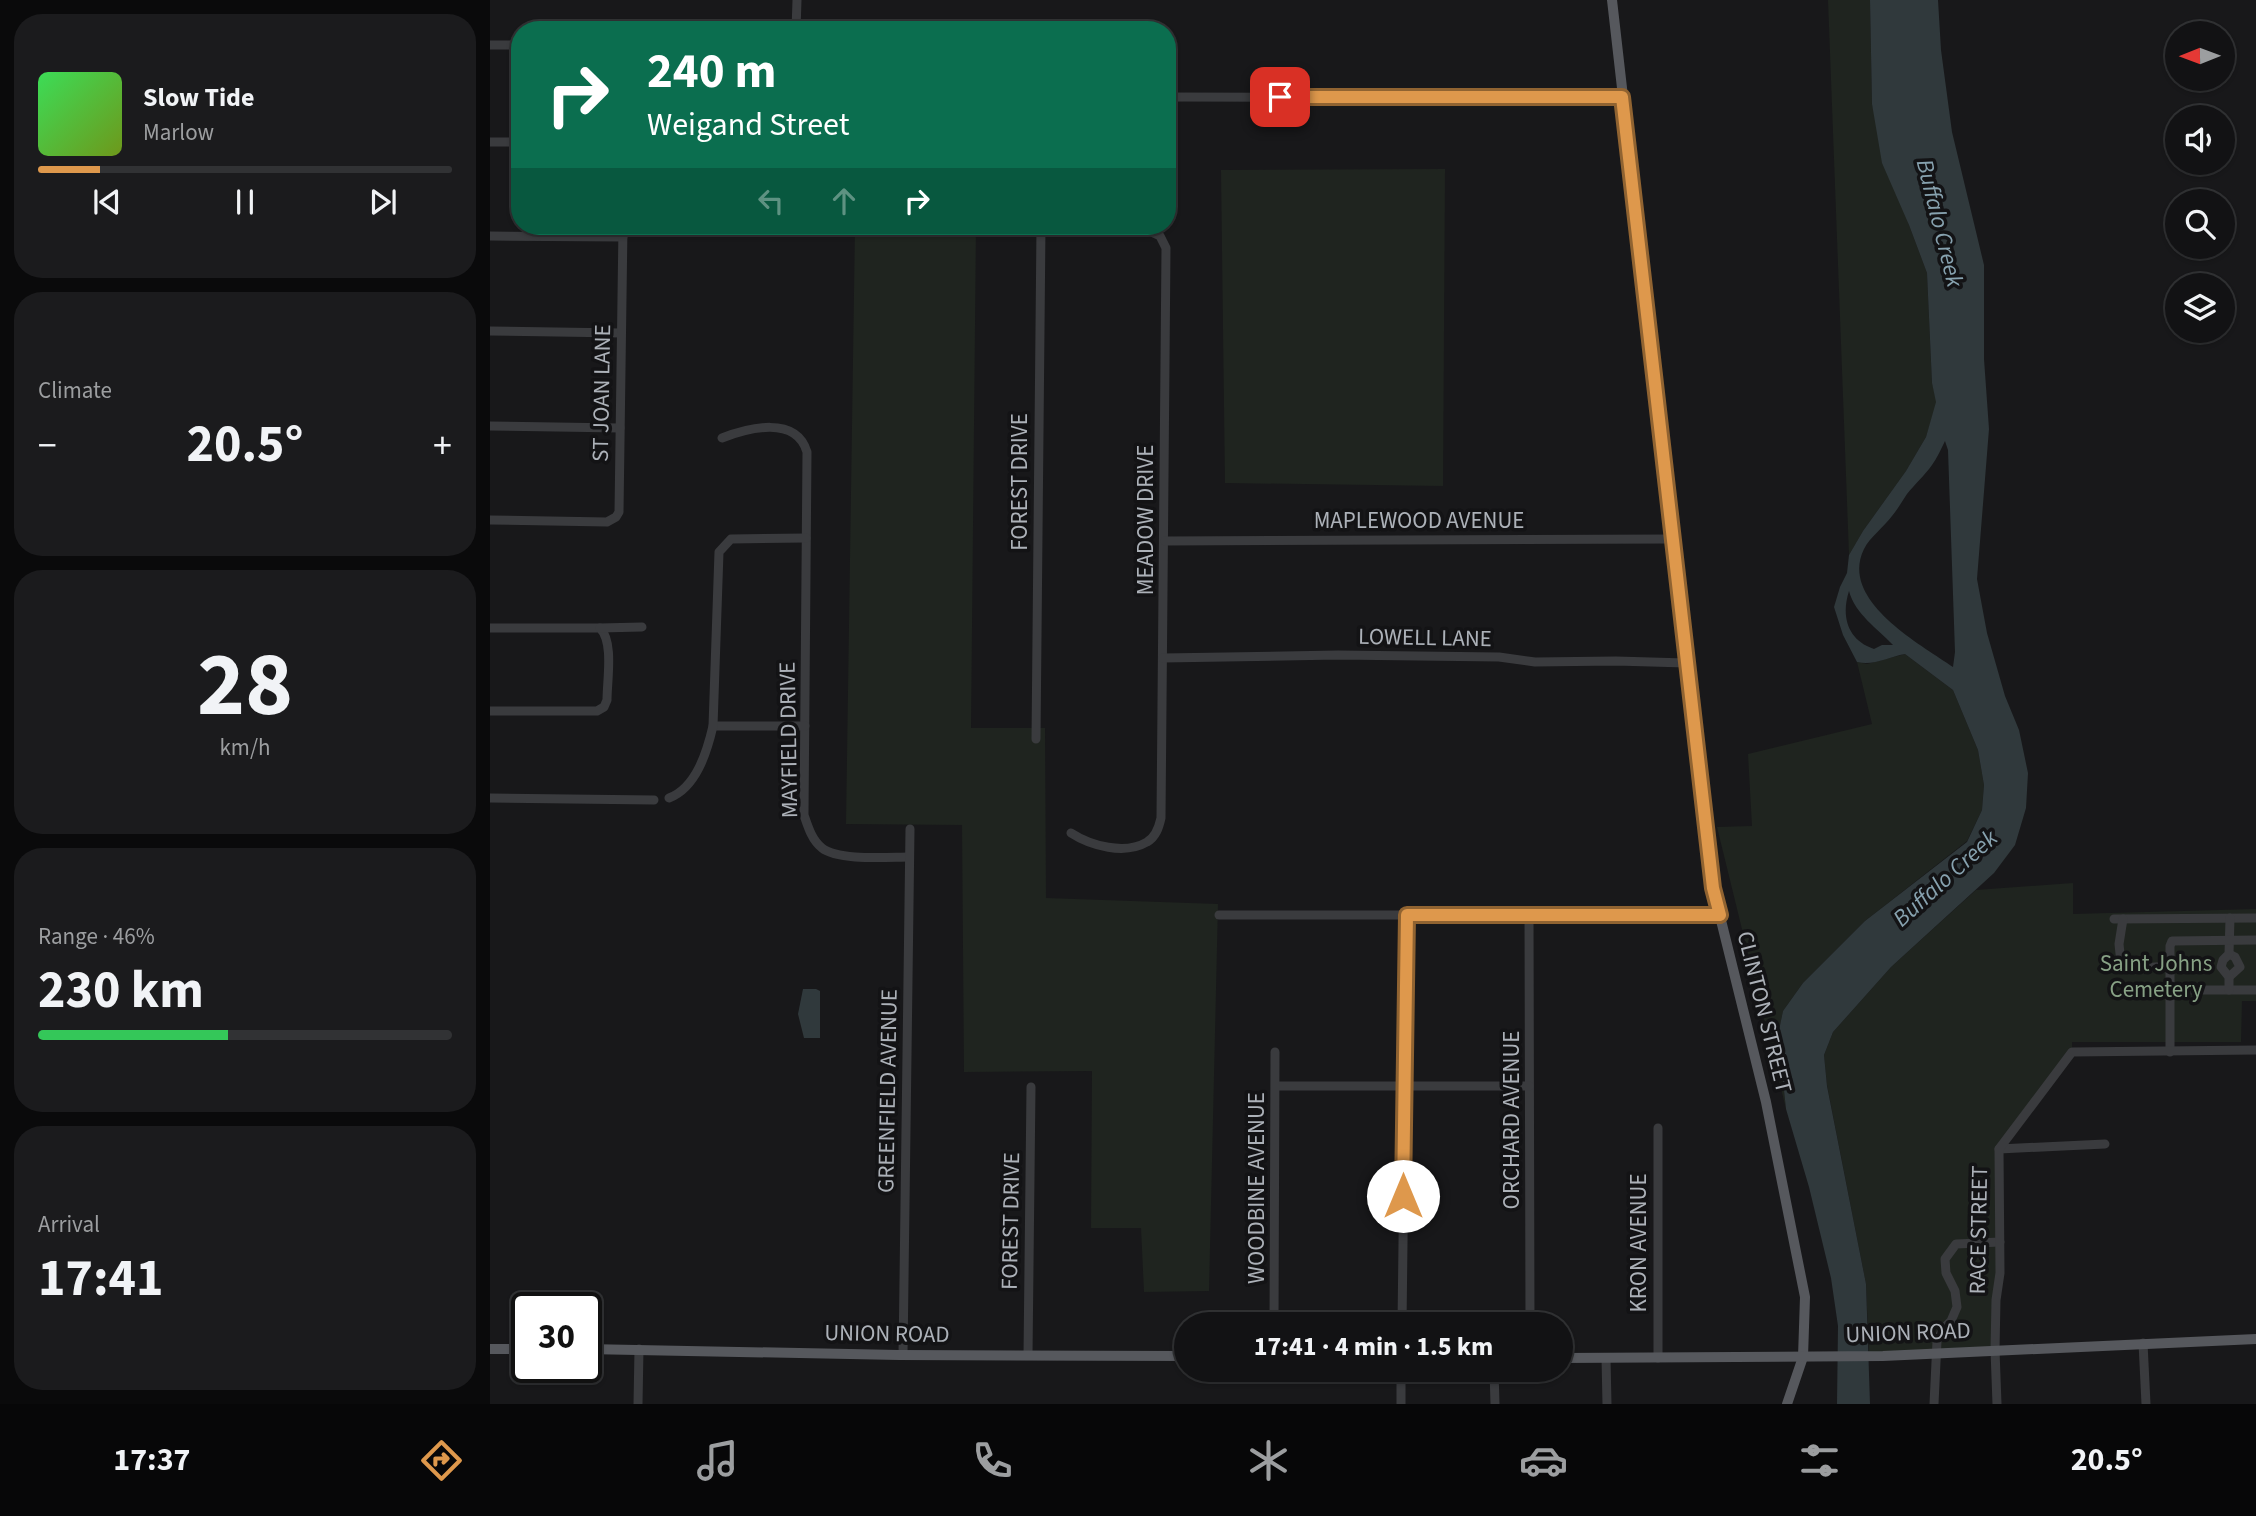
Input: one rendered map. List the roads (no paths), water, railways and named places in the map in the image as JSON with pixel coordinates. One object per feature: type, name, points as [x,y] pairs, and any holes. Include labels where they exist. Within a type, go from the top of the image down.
[{"type":"main road","name":"CLINTON STREET","points":[[1612,0],[1713,888],[1766,1102],[1805,1297],[1803,1357],[1787,1404]]},
{"type":"main road","name":"UNION ROAD","points":[[1573,1358],[1883,1356],[2256,1339]]},
{"type":"main road","points":[[490,1349],[511,1349]]},
{"type":"main road","name":"UNION ROAD","points":[[602,1349],[903,1355],[1174,1356]]},
{"type":"street","points":[[796,21],[797,0]]},
{"type":"street","points":[[490,45],[511,45]]},
{"type":"street","points":[[1176,97],[1622,97]]},
{"type":"street","points":[[490,142],[511,142]]},
{"type":"street","name":"FOREST DRIVE","points":[[1036,739],[1041,235]]},
{"type":"street","name":"MEADOW DRIVE","points":[[1071,833],[1084,841],[1108,847],[1133,847],[1149,842],[1158,830],[1161,818],[1166,248],[1158,235]]},
{"type":"street","points":[[490,236],[623,237]]},
{"type":"street","name":"ST JOAN LANE","points":[[490,520],[607,522],[618,512],[623,237]]},
{"type":"street","points":[[490,331],[621,333]]},
{"type":"street","points":[[490,426],[620,428]]},
{"type":"street","name":"MAYFIELD DRIVE","points":[[722,438],[743,430],[784,429],[801,438],[807,452],[804,815],[809,829],[825,851],[836,855],[909,858]]},
{"type":"street","points":[[669,799],[685,789],[698,769],[708,749],[713,726],[719,552],[731,539],[806,538]]},
{"type":"street","name":"MAPLEWOOD AVENUE","points":[[1165,541],[1672,539]]},
{"type":"street","points":[[490,628],[642,627]]},
{"type":"street","points":[[490,711],[585,713],[597,712],[604,707],[607,700],[608,643],[606,634],[600,628]]},
{"type":"street","name":"LOWELL LANE","points":[[1163,659],[1338,655],[1499,657],[1535,662],[1616,660],[1686,663]]},
{"type":"street","points":[[713,726],[805,726]]},
{"type":"street","points":[[490,798],[653,800]]},
{"type":"street","name":"GREENFIELD AVENUE","points":[[903,1355],[910,829]]},
{"type":"street","points":[[1219,915],[1720,915]]},
{"type":"street","points":[[1402,1312],[1407,915]]},
{"type":"street","name":"ORCHARD AVENUE","points":[[1529,915],[1531,1312]]},
{"type":"street","points":[[2229,990],[2228,977],[2221,967],[2229,954],[2230,918]]},
{"type":"street","points":[[2170,966],[2126,969],[2121,963],[2118,919],[2256,918]]},
{"type":"street","points":[[2256,940],[2172,941],[2170,1052],[2256,1050]]},
{"type":"street","points":[[2228,977],[2240,967],[2235,957],[2229,954]]},
{"type":"street","points":[[2170,990],[2256,989]]},
{"type":"street","name":"WOODBINE AVENUE","points":[[1274,1312],[1275,1052]]},
{"type":"street","name":"RACE STREET","points":[[1997,1404],[1994,1350],[2000,1242],[1999,1149],[2072,1052],[2170,1052]]},
{"type":"street","points":[[1276,1086],[1530,1086]]},
{"type":"street","name":"FOREST DRIVE","points":[[1028,1355],[1031,1087]]},
{"type":"street","name":"KRON AVENUE","points":[[1658,1128],[1658,1358]]},
{"type":"street","points":[[1999,1149],[2105,1144]]},
{"type":"street","points":[[1934,1404],[1938,1337],[1951,1321],[1957,1307],[1955,1291],[1946,1273],[1945,1259],[1956,1244],[2000,1242]]},
{"type":"street","points":[[2143,1343],[2146,1404]]},
{"type":"street","points":[[638,1404],[639,1349]]},
{"type":"street","points":[[1606,1358],[1607,1404]]},
{"type":"street","points":[[1401,1382],[1401,1404]]},
{"type":"street","points":[[1494,1382],[1495,1404]]},
{"type":"water","name":"Buffalo Creek","points":[[1870,0],[1938,0],[1941,50],[1952,132],[1984,265],[1984,359],[1989,429],[1977,579],[1987,633],[2005,696],[2019,730],[2028,773],[2026,808],[2015,845],[1994,873],[1891,967],[1833,1032],[1824,1055],[1827,1086],[1866,1284],[1870,1404],[1837,1404],[1838,1326],[1831,1278],[1809,1187],[1786,1109],[1778,1035],[1783,1011],[1803,983],[1865,921],[1967,842],[1982,810],[1984,785],[1978,750],[1953,690],[1905,654],[1875,662],[1857,662],[1843,635],[1834,607],[1847,573],[1849,555],[1926,437],[1936,402],[1932,383],[1927,273],[1882,163],[1872,104]],"holes":[[[1945,441],[1948,450],[1955,652],[1953,667],[1886,618],[1862,586],[1859,568],[1864,549],[1929,469]],[[1849,591],[1856,607],[1893,645],[1882,645],[1874,649],[1858,640],[1852,633],[1846,618]]]},
{"type":"water","points":[[803,989],[820,991],[820,1038],[804,1038],[798,1014]]},
{"type":"park label","name":"Saint Johns Cemetery","points":[[2156,976]]}]
